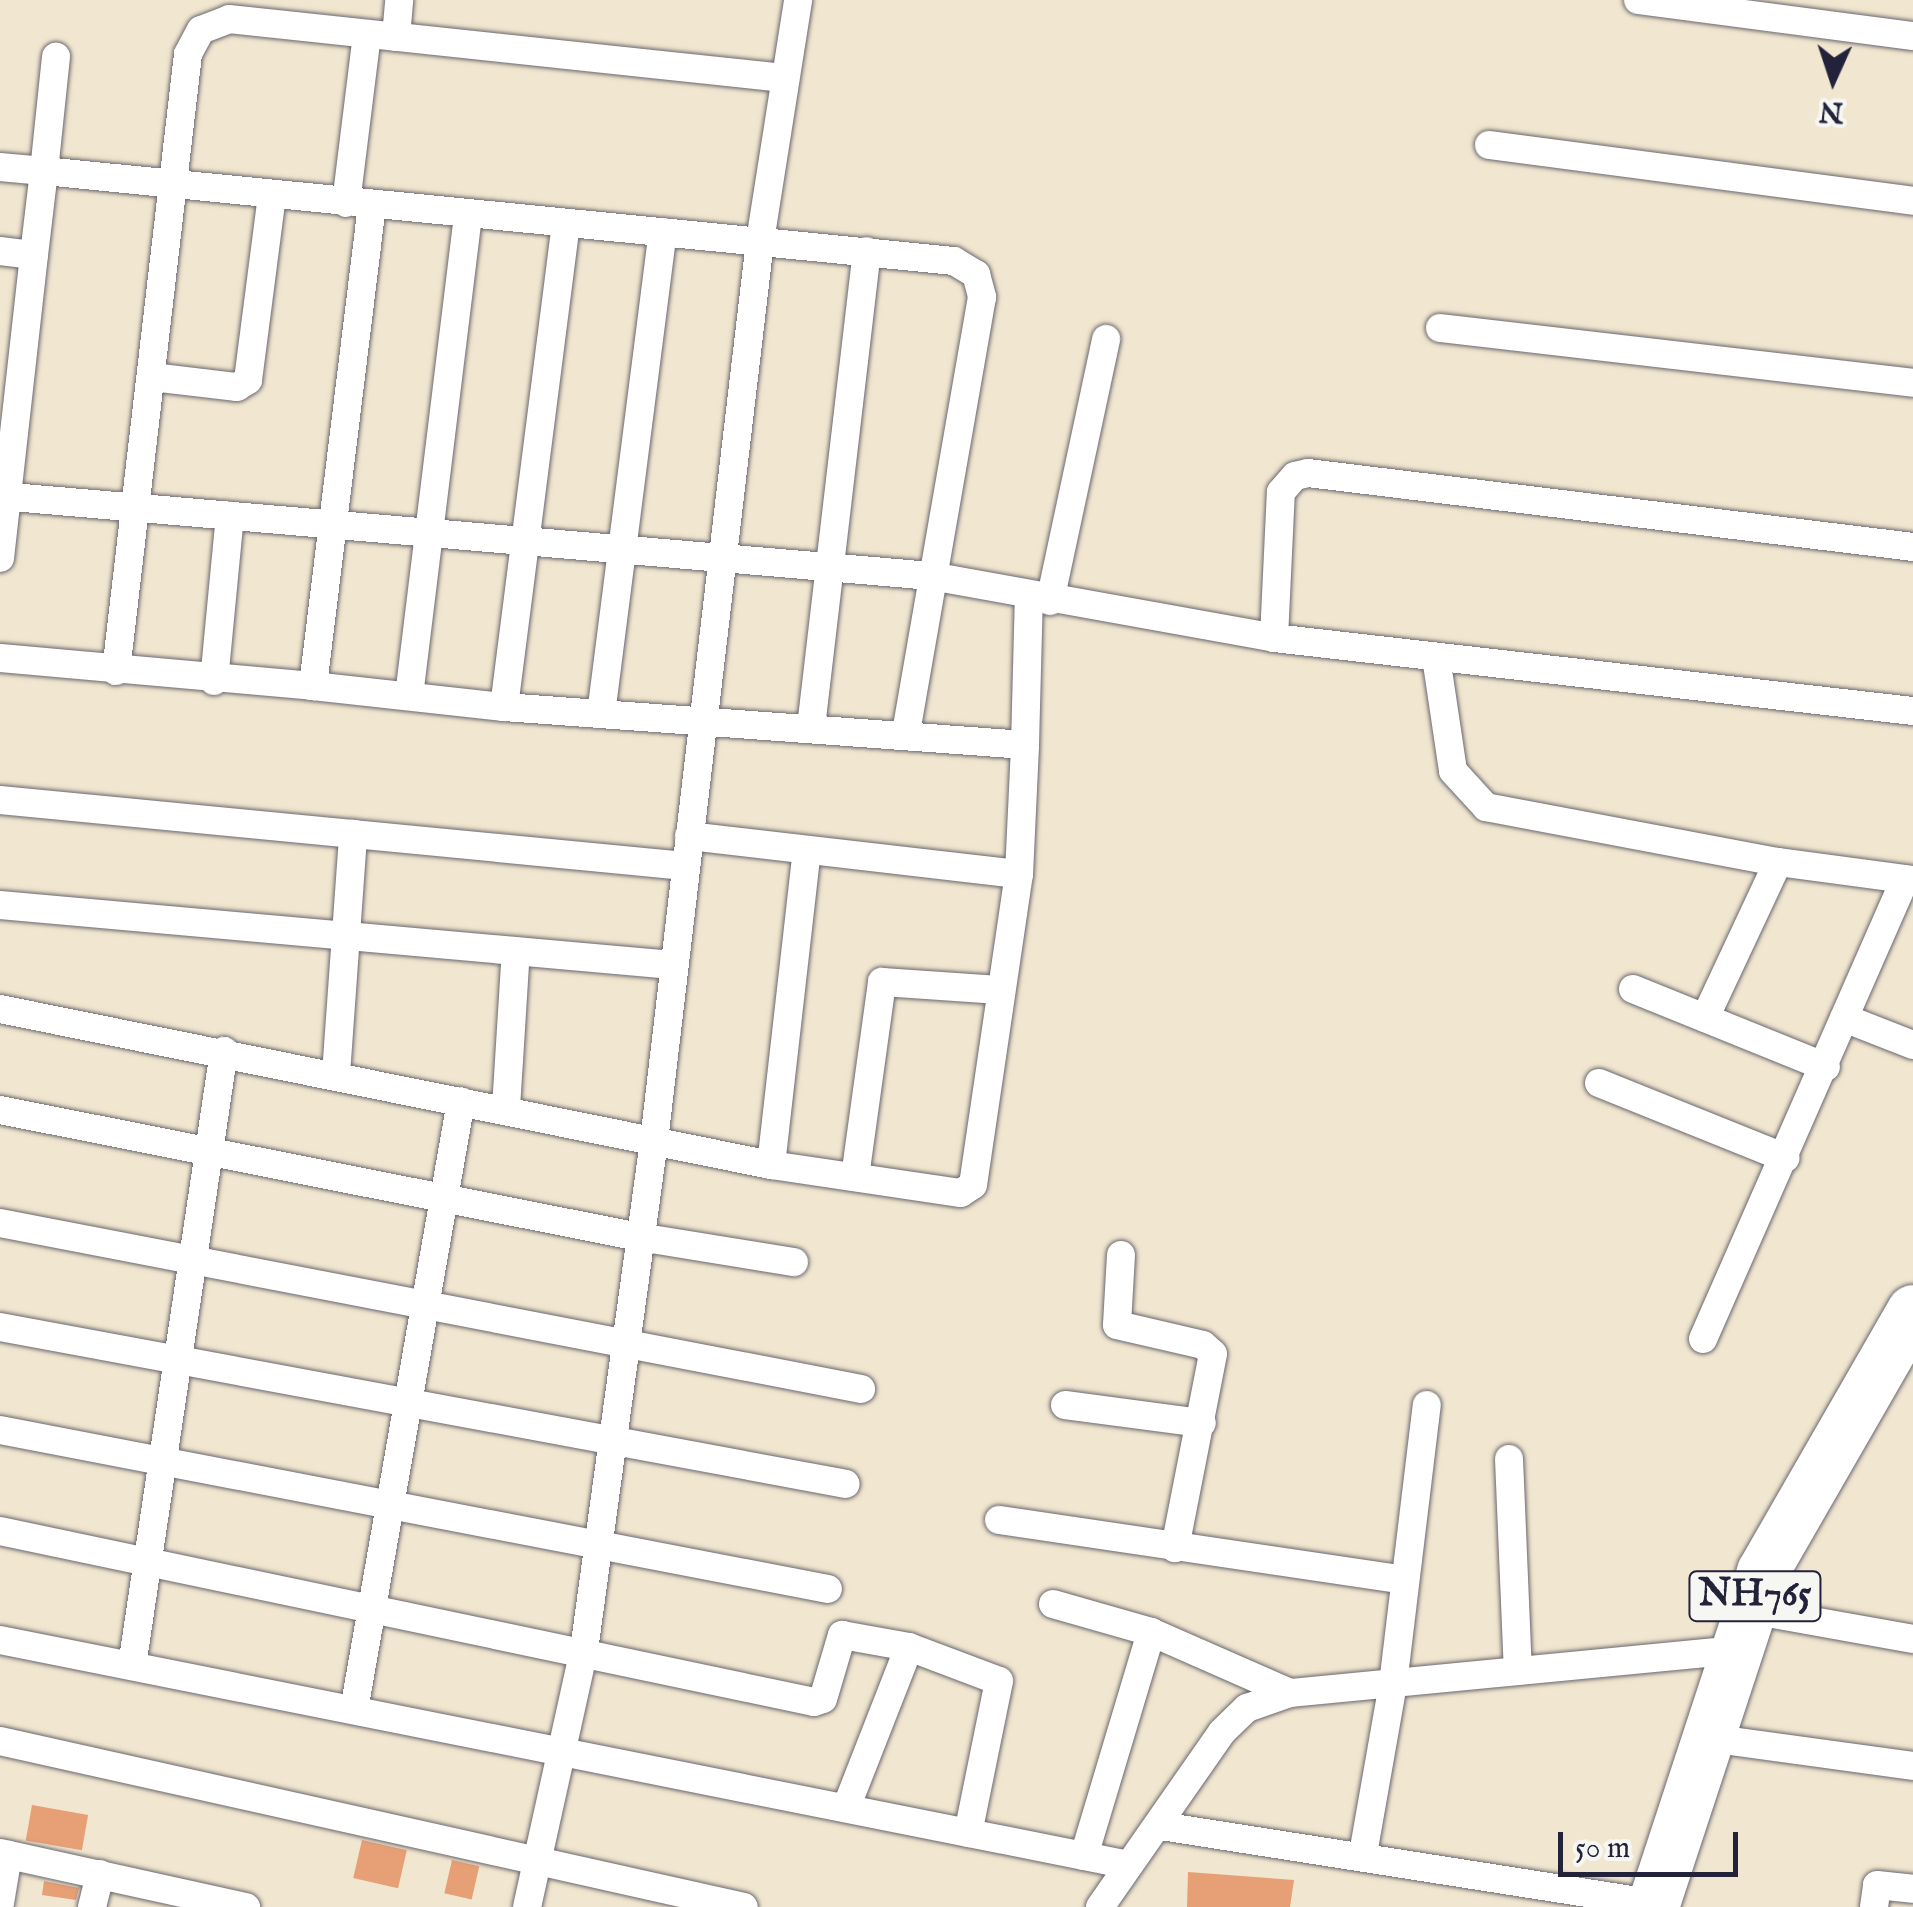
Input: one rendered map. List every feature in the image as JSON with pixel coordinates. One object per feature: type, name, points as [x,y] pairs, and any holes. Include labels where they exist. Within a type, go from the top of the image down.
[{"type":"highway","name":"NH765","points":[[1665,1906],[1736,1650],[1763,1572],[1913,1311]]},
{"type":"highway","name":"NH765","points":[[1665,1906],[1730,1742],[1773,1614],[1811,1537],[1913,1365]]},
{"type":"street","points":[[396,37],[399,0]]},
{"type":"street","points":[[528,1907],[584,1650],[608,1440],[654,1141],[760,241],[798,0]]},
{"type":"street","points":[[1638,0],[1913,36]]},
{"type":"street","points":[[116,672],[188,54],[201,30],[229,19],[784,78]]},
{"type":"street","points":[[313,686],[359,204],[367,34]]},
{"type":"street","points":[[0,558],[12,350],[34,255],[56,57]]},
{"type":"street","points":[[1489,145],[1913,202]]},
{"type":"street","points":[[0,167],[175,187],[867,251],[954,262],[976,274],[982,297],[906,732]]},
{"type":"street","points":[[152,377],[237,387],[248,380],[272,196]]},
{"type":"street","points":[[409,696],[468,214]]},
{"type":"street","points":[[504,707],[566,223]]},
{"type":"street","points":[[600,714],[662,232]]},
{"type":"street","points":[[0,251],[34,255]]},
{"type":"street","points":[[812,727],[867,251]]},
{"type":"street","points":[[1440,328],[1913,384]]},
{"type":"street","points":[[0,1009],[224,1050],[771,1165],[961,1193],[973,1185],[1019,874],[1025,745],[1040,599],[1106,339]]},
{"type":"street","points":[[1274,638],[1281,492],[1295,476],[1308,473],[1913,547]]},
{"type":"street","points":[[4,496],[932,576],[1040,599],[1274,638],[1913,711]]},
{"type":"street","points":[[214,680],[230,516]]},
{"type":"street","points":[[1436,656],[1453,771],[1486,806],[1778,862],[1909,879],[1703,1339]]},
{"type":"street","points":[[0,658],[504,707],[906,732],[1025,745]]},
{"type":"street","points":[[0,800],[685,866]]},
{"type":"street","points":[[336,1074],[352,834]]},
{"type":"street","points":[[689,836],[1019,874]]},
{"type":"street","points":[[771,1165],[807,850]]},
{"type":"street","points":[[1705,1018],[1778,862]]},
{"type":"street","points":[[0,905],[672,964]]},
{"type":"street","points":[[506,1108],[516,951]]},
{"type":"street","points":[[855,1177],[882,982],[1000,990]]},
{"type":"street","points":[[1633,989],[1826,1067]]},
{"type":"street","points":[[1844,1018],[1913,1045]]},
{"type":"street","points":[[132,1666],[188,1259],[210,1150],[224,1050]]},
{"type":"street","points":[[1599,1083],[1786,1158]]},
{"type":"street","points":[[354,1710],[461,1101]]},
{"type":"street","points":[[0,1110],[638,1238],[794,1262]]},
{"type":"street","points":[[0,1223],[861,1389]]},
{"type":"street","points":[[1122,1255],[1117,1325],[1203,1345],[1214,1354],[1174,1548]]},
{"type":"street","points":[[0,1327],[846,1484]]},
{"type":"street","points":[[1066,1405],[1202,1424]]},
{"type":"street","points":[[1363,1854],[1393,1684],[1427,1406]]},
{"type":"street","points":[[0,1430],[828,1588]]},
{"type":"street","points":[[1509,1460],[1518,1670]]},
{"type":"street","points":[[998,1520],[1403,1580]]},
{"type":"street","points":[[0,1531],[584,1650],[814,1702],[826,1692],[842,1635],[909,1647],[998,1681],[968,1833]]},
{"type":"street","points":[[1053,1604],[1151,1632],[1290,1693]]},
{"type":"street","points":[[1773,1614],[1913,1639]]},
{"type":"street","points":[[1084,1856],[1151,1632]]},
{"type":"street","points":[[0,1640],[1129,1865]]},
{"type":"street","points":[[846,1808],[909,1647]]},
{"type":"street","points":[[1100,1907],[1161,1826],[1222,1732],[1246,1708],[1290,1693],[1736,1650]]},
{"type":"street","points":[[0,1740],[744,1907]]},
{"type":"street","points":[[1730,1742],[1913,1766]]},
{"type":"street","points":[[1161,1826],[1363,1854],[1665,1906]]},
{"type":"street","points":[[0,1902],[4,1854],[246,1907]]},
{"type":"street","points":[[92,1907],[100,1874]]},
{"type":"street","points":[[1874,1907],[1877,1885],[1913,1889]]},
{"type":"building","points":[[32,1805],[88,1815],[82,1850],[26,1840]]},
{"type":"building","points":[[362,1840],[407,1850],[398,1888],[353,1878]]},
{"type":"building","points":[[452,1860],[479,1866],[472,1899],[444,1893]]},
{"type":"building","points":[[1188,1872],[1294,1880],[1290,1907],[1187,1907]]},
{"type":"building","points":[[44,1881],[79,1888],[76,1900],[42,1895]]}]
